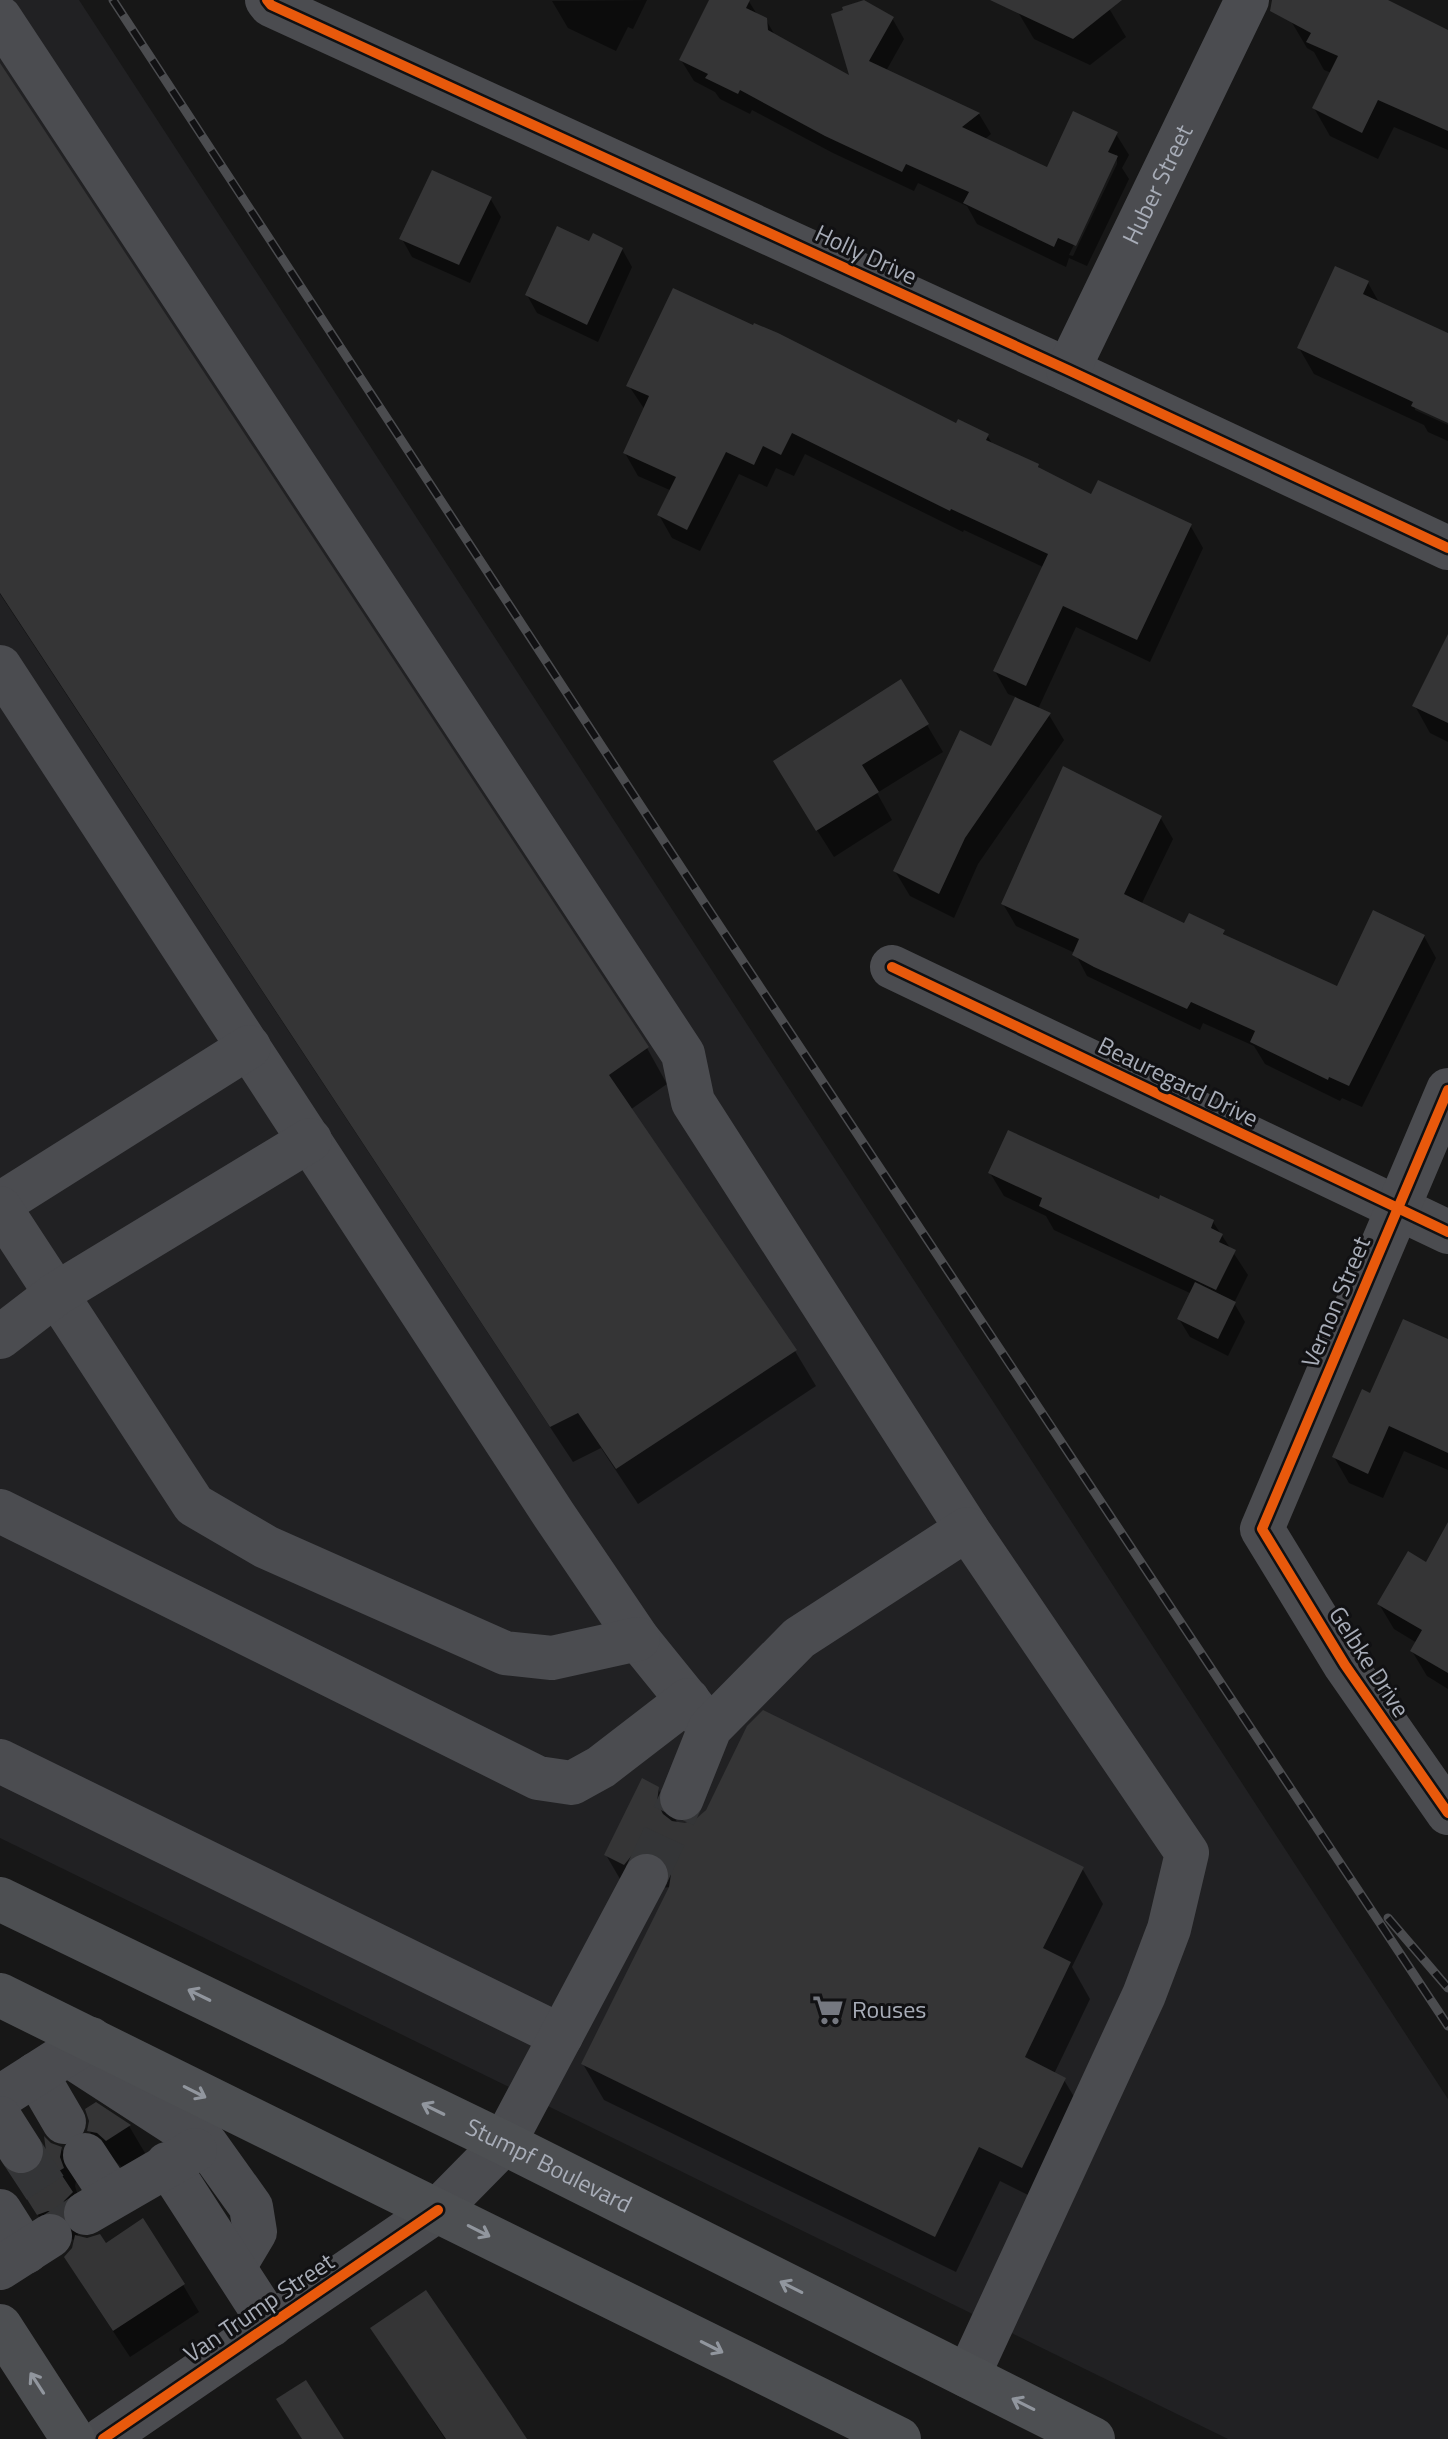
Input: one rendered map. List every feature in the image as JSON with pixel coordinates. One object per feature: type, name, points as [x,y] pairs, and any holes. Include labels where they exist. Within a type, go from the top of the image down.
[{"type":"main road","name":"Stumpf Boulevard","points":[[0,1899],[504,2143],[1093,2439]]},
{"type":"main road","points":[[0,1995],[48,2066],[249,2120],[438,2210],[888,2436]]},
{"type":"main road","points":[[0,2326],[73,2439]]},
{"type":"street","name":"Holly Drive","points":[[267,0],[271,5],[1068,370],[1448,548]]},
{"type":"street","name":"Huber Street","points":[[1068,370],[1247,0]]},
{"type":"street","points":[[0,18],[683,1054],[693,1102],[967,1529],[1187,1853],[1169,1929],[1144,1995],[968,2376]]},
{"type":"street","points":[[0,667],[554,1515],[638,1639],[699,1714]]},
{"type":"street","name":"Beauregard Drive","points":[[892,967],[1448,1232]]},
{"type":"street","points":[[249,1047],[0,1206],[194,1505],[266,1547],[505,1653],[552,1658],[638,1639]]},
{"type":"street","name":"Vernon Street","points":[[1262,1529],[1448,1090]]},
{"type":"street","points":[[0,1337],[56,1294],[310,1140]]},
{"type":"street","points":[[0,1511],[538,1778],[572,1783],[699,1714],[799,1638],[967,1529]]},
{"type":"street","name":"Gelbke Drive","points":[[1262,1529],[1345,1665],[1448,1813]]},
{"type":"street","points":[[682,1798],[699,1714]]},
{"type":"street","points":[[0,1761],[561,2036]]},
{"type":"street","name":"Van Trump Street","points":[[103,2439],[438,2210],[504,2143],[646,1876]]},
{"type":"street","points":[[48,2066],[74,2139],[55,2233]]},
{"type":"street","points":[[48,2066],[206,2144],[251,2207],[255,2232],[234,2267]]},
{"type":"street","points":[[55,2233],[167,2164],[249,2120]]},
{"type":"street","points":[[167,2164],[271,2325]]},
{"type":"street","points":[[0,2211],[55,2233]]},
{"type":"shaded area","points":[[0,0],[79,0],[1448,2099],[1448,2439],[1228,2439],[0,1838]]},
{"type":"building","points":[[709,0],[750,0],[746,8],[767,18],[768,30],[849,75],[831,14],[864,0],[894,17],[869,61],[980,113],[962,127],[1047,167],[1073,111],[1118,132],[1108,152],[1118,156],[1076,246],[1058,238],[1054,247],[963,203],[969,192],[906,164],[902,172],[825,136],[740,90],[738,94],[705,78],[708,74],[679,60]]},
{"type":"building","points":[[990,0],[1122,0],[1073,39]]},
{"type":"building","points":[[1272,0],[1388,0],[1448,30],[1448,131],[1378,100],[1362,133],[1312,108],[1338,56],[1306,42],[1311,33],[1270,11]]},
{"type":"building","points":[[0,63],[649,1047],[609,1075],[797,1350],[616,1469],[578,1413],[550,1427],[0,593]]},
{"type":"building","points":[[432,170],[492,197],[459,265],[399,239]]},
{"type":"building","points":[[557,226],[589,241],[593,233],[623,248],[587,325],[525,295]]},
{"type":"building","points":[[1335,266],[1369,281],[1363,294],[1448,333],[1448,423],[1411,406],[1413,402],[1297,348]]},
{"type":"building","points":[[673,288],[753,325],[778,333],[956,423],[958,419],[989,434],[986,440],[1039,464],[1038,467],[1091,494],[1098,480],[1192,524],[1137,640],[1063,606],[1026,686],[993,671],[1048,554],[950,511],[792,433],[781,455],[763,446],[754,465],[726,452],[687,530],[657,515],[676,477],[623,453],[649,396],[626,386]]},
{"type":"building","points":[[1448,634],[1448,723],[1412,706]]},
{"type":"building","points":[[901,679],[929,724],[862,765],[879,792],[816,831],[773,761]]},
{"type":"building","points":[[1015,697],[1051,713],[965,838],[939,894],[893,871],[960,730],[991,746]]},
{"type":"building","points":[[1063,766],[1162,816],[1124,894],[1184,923],[1189,913],[1225,930],[1223,934],[1337,986],[1373,910],[1425,935],[1349,1086],[1329,1077],[1328,1080],[1250,1042],[1255,1031],[1191,1002],[1187,1009],[1094,967],[1072,955],[1079,939],[1001,904]]},
{"type":"building","points":[[1008,1130],[1159,1199],[1160,1195],[1214,1220],[1211,1228],[1223,1234],[1219,1242],[1236,1250],[1216,1290],[1039,1206],[1042,1198],[988,1173]]},
{"type":"building","points":[[1195,1282],[1236,1302],[1218,1339],[1177,1319]]},
{"type":"building","points":[[1403,1319],[1448,1339],[1448,1453],[1389,1426],[1368,1474],[1332,1457],[1362,1389],[1370,1393]]},
{"type":"building","points":[[1448,1522],[1448,1673],[1410,1651],[1422,1630],[1377,1604],[1408,1551],[1426,1562]]},
{"type":"building","name":"Rouses","points":[[763,1710],[1084,1867],[1043,1948],[1071,1962],[1025,2057],[1066,2078],[1022,2168],[979,2147],[935,2237],[581,2064],[669,1887],[671,1874],[668,1863],[657,1854],[644,1851],[633,1854],[624,1865],[604,1855],[642,1778],[659,1787],[657,1802],[663,1814],[672,1821],[685,1823],[697,1818],[706,1810],[747,1726]]},
{"type":"building","points":[[96,2102],[131,2125],[106,2141],[97,2133],[87,2131],[89,2121],[85,2109]]},
{"type":"building","points":[[44,2136],[62,2147],[60,2157],[64,2168],[59,2171],[73,2192],[64,2201],[61,2214],[48,2211],[37,2215],[11,2174],[23,2176],[34,2172],[43,2163],[46,2151]]},
{"type":"building","points":[[143,2218],[185,2284],[113,2331],[64,2257],[72,2248],[75,2235],[87,2238],[100,2234],[106,2243]]},
{"type":"building","points":[[426,2290],[527,2439],[446,2439],[370,2328]]},
{"type":"building","points":[[306,2380],[344,2439],[302,2439],[276,2399]]},
{"type":"tunnel","points":[[646,1876],[682,1798]]},
{"type":"tunnel","points":[[21,2151],[69,2224]]},
{"type":"railway","points":[[113,0],[705,904],[1448,2026]]},
{"type":"railway","points":[[1388,1918],[1448,1988]]},
{"type":"cycle path","points":[[267,0],[271,5],[1068,370],[1448,548]]},
{"type":"cycle path","points":[[892,967],[1448,1232]]},
{"type":"cycle path","points":[[1448,1090],[1262,1529],[1345,1665],[1448,1813]]},
{"type":"cycle path","points":[[103,2439],[438,2210]]},
{"type":"place","name":"Rouses","points":[[828,2010]]}]
